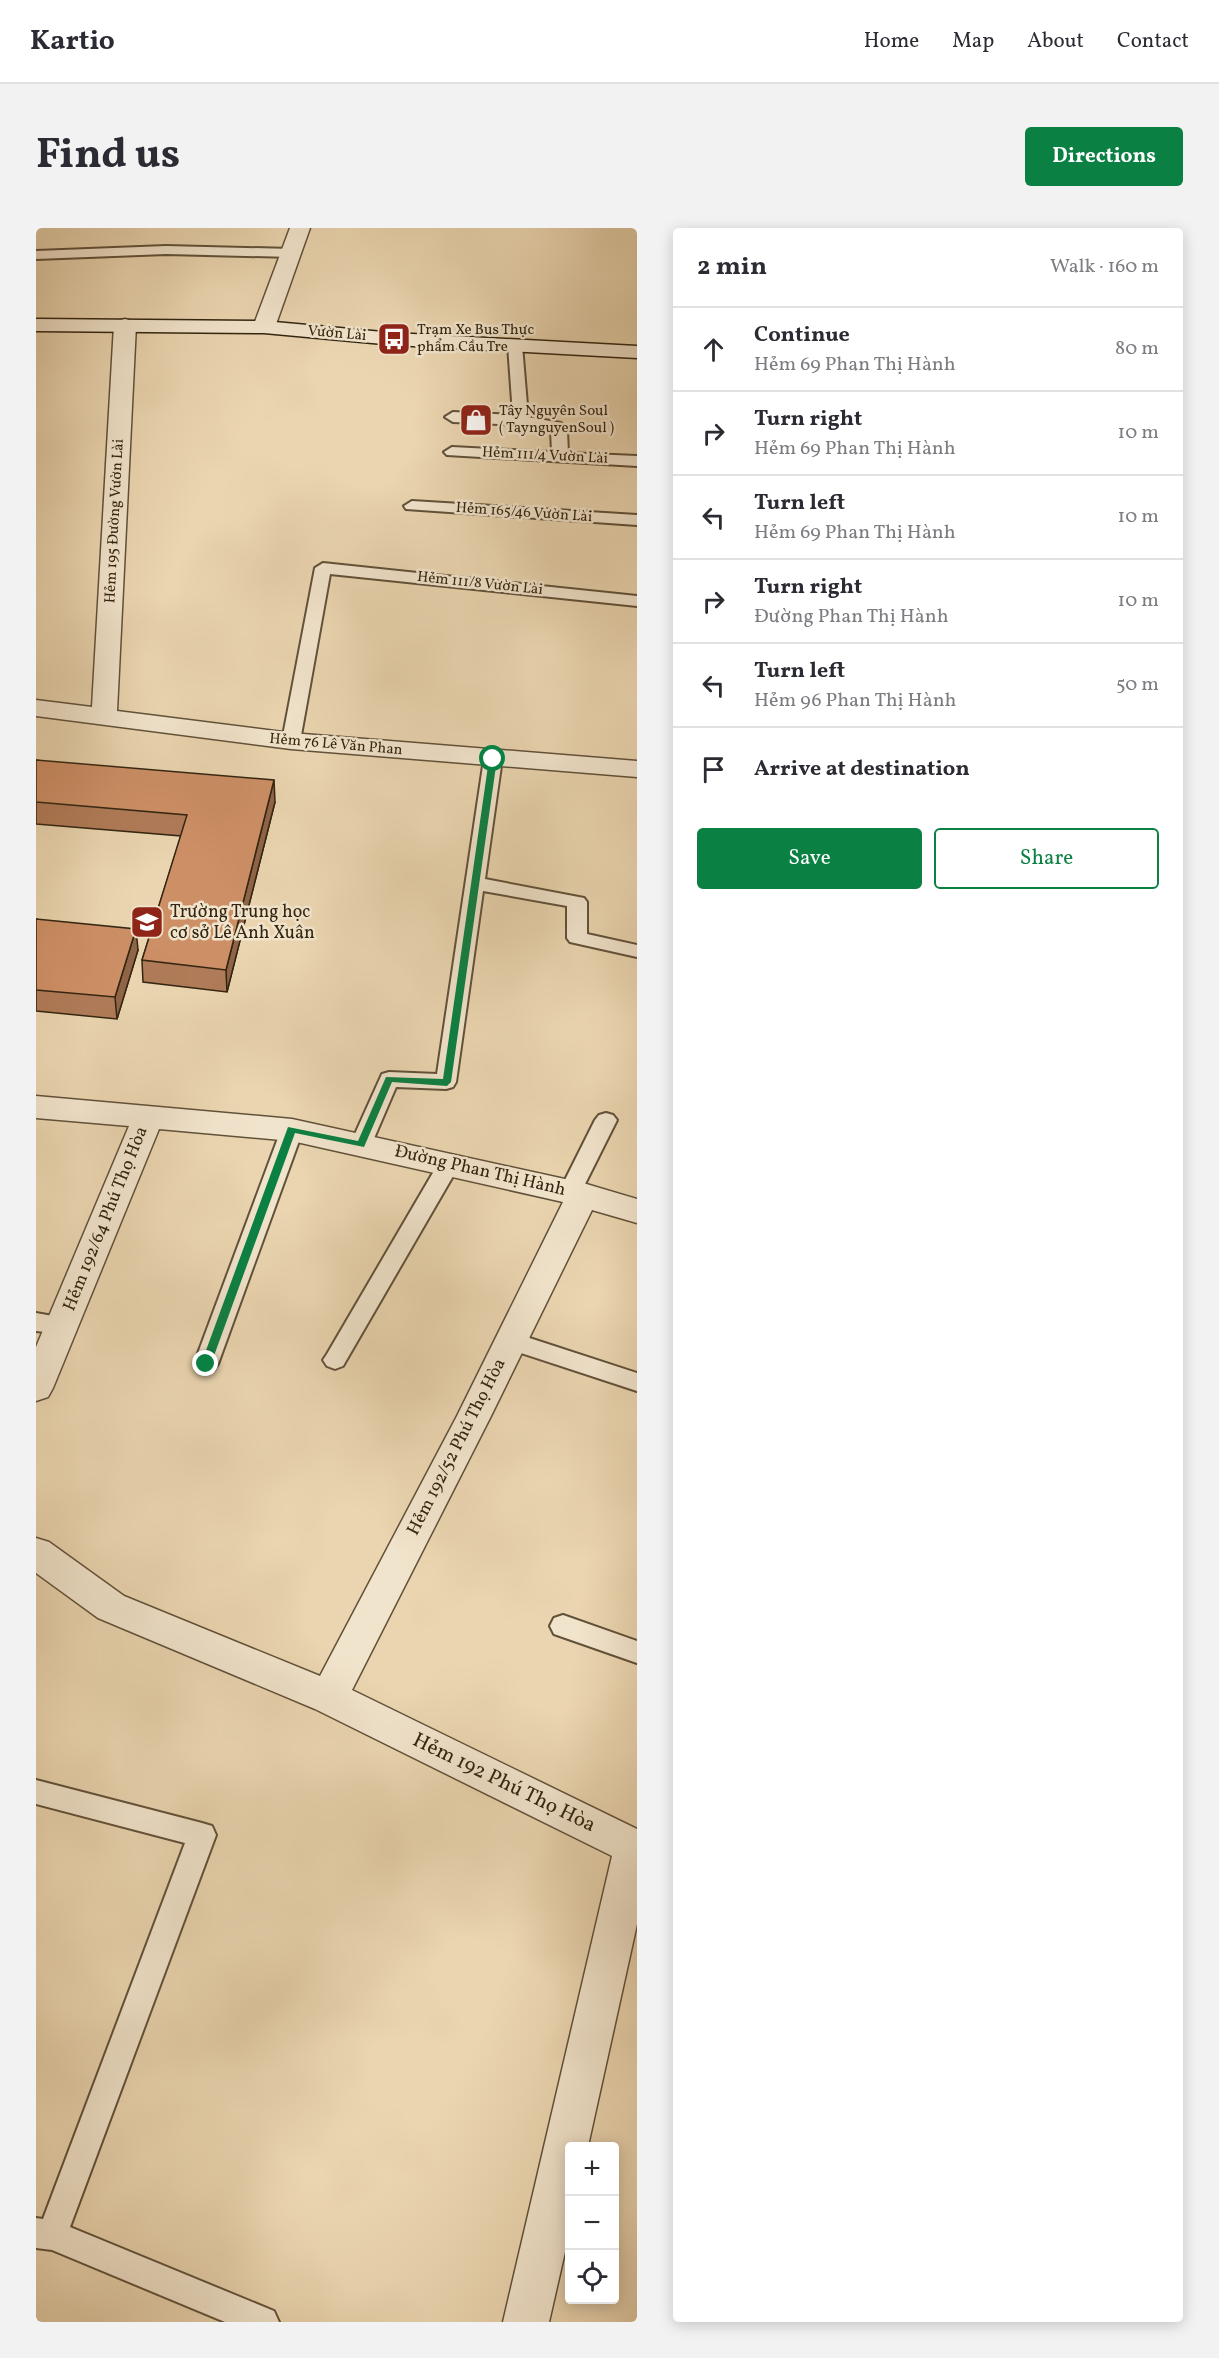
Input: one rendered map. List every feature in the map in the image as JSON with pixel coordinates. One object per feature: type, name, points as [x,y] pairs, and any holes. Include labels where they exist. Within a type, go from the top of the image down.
[{"type":"street","points":[[264,327],[300,228]]},
{"type":"street","name":"Vườn Lài","points":[[36,325],[264,327],[394,339],[637,352]]},
{"type":"street","name":"Hẻm 195 Đường Vườn Lài","points":[[104,717],[125,325]]},
{"type":"street","name":"Hẻm 76 Lê Văn Phan","points":[[36,708],[291,741],[637,769]]},
{"type":"street","name":"Đường Phan Thị Hành","points":[[36,1107],[292,1130],[577,1193],[637,1211]]},
{"type":"street","name":"Hẻm 192/64 Phú Thọ Hòa","points":[[36,1388],[49,1324],[148,1117]]},
{"type":"street","name":"Hẻm 192/52 Phú Thọ Hòa","points":[[329,1697],[511,1341],[577,1193]]},
{"type":"street","name":"Hẻm 192 Phú Thọ Hòa","points":[[36,1553],[111,1607],[329,1697],[635,1846],[526,2322]]},
{"type":"lane","points":[[36,255],[166,250],[292,254]]},
{"type":"lane","points":[[515,345],[521,420]]},
{"type":"lane","points":[[453,417],[521,420],[556,426],[559,431],[560,458]]},
{"type":"lane","name":"Hẻm 111/4 Vườn Lài","points":[[453,452],[637,461]]},
{"type":"lane","name":"Hẻm 165/46 Vườn Lài","points":[[412,506],[637,520]]},
{"type":"lane","name":"Hẻm 111/8 Vườn Lài","points":[[291,741],[323,568],[637,601]]},
{"type":"lane","points":[[361,1145],[389,1079],[447,1082],[493,759]]},
{"type":"lane","points":[[475,883],[577,902],[577,938],[637,951]]},
{"type":"lane","points":[[577,1193],[606,1120]]},
{"type":"lane","points":[[206,1364],[292,1130]]},
{"type":"lane","points":[[335,1360],[449,1164]]},
{"type":"lane","points":[[511,1341],[637,1382]]},
{"type":"lane","points":[[563,1626],[637,1652]]},
{"type":"lane","points":[[36,1792],[202,1835],[44,2234],[263,2322]]},
{"type":"building","points":[[36,760],[274,780],[226,970],[142,960],[187,815],[36,802]]},
{"type":"building","points":[[36,919],[136,929],[115,997],[36,990]]},
{"type":"place","name":"Trạm Xe Bus Thực phẩm Cầu Tre","points":[[394,339]]},
{"type":"place","name":"Tây Nguyên Soul ( TaynguyenSoul )","points":[[476,420]]},
{"type":"place","name":"Trường Trung học cơ sở Lê Anh Xuân","points":[[147,922]]},
{"type":"route","points":[[206,1364],[292,1130],[361,1145],[389,1079],[447,1082],[493,759]]}]
